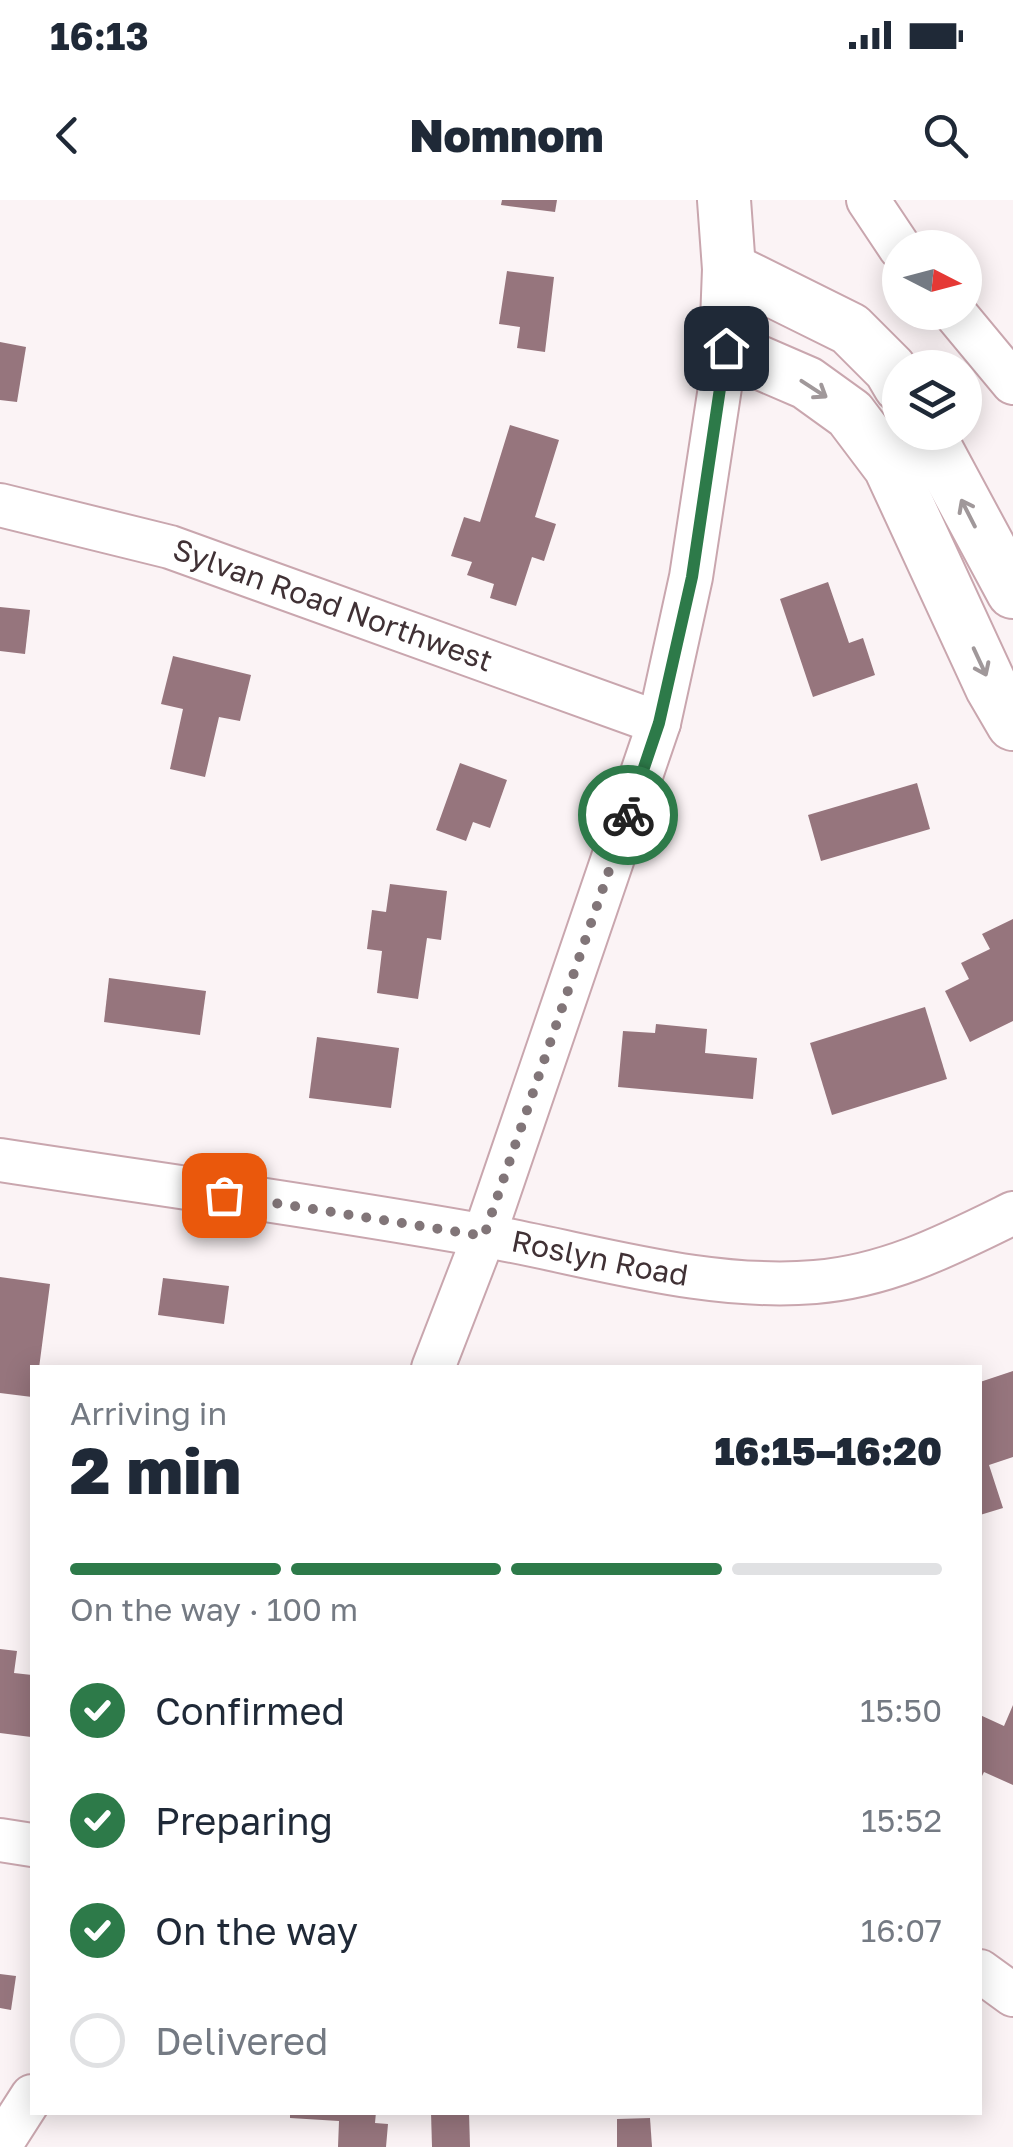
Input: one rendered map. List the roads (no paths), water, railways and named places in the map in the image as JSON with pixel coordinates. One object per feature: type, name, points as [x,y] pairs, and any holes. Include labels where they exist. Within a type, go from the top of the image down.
[{"type":"main road","points":[[724,200],[729,269],[726,348],[807,382],[850,414],[890,466],[992,688],[1013,724]]},
{"type":"main road","points":[[729,269],[850,328],[882,361]]},
{"type":"main road","points":[[937,450],[1013,592]]},
{"type":"street","points":[[868,200],[888,230]]},
{"type":"street","points":[[969,330],[1013,383]]},
{"type":"street","points":[[434,1365],[484,1236],[659,723],[692,577],[726,348]]},
{"type":"street","name":"Sylvan Road Northwest","points":[[0,505],[170,547],[659,723]]},
{"type":"street","name":"Roslyn Road","points":[[0,1160],[484,1236],[676,1274],[752,1282],[813,1282],[872,1275],[916,1260],[1013,1213]]},
{"type":"street","points":[[0,1840],[30,1845]]},
{"type":"street","points":[[982,1972],[1013,1994]]},
{"type":"street","points":[[0,2146],[30,2099]]}]
